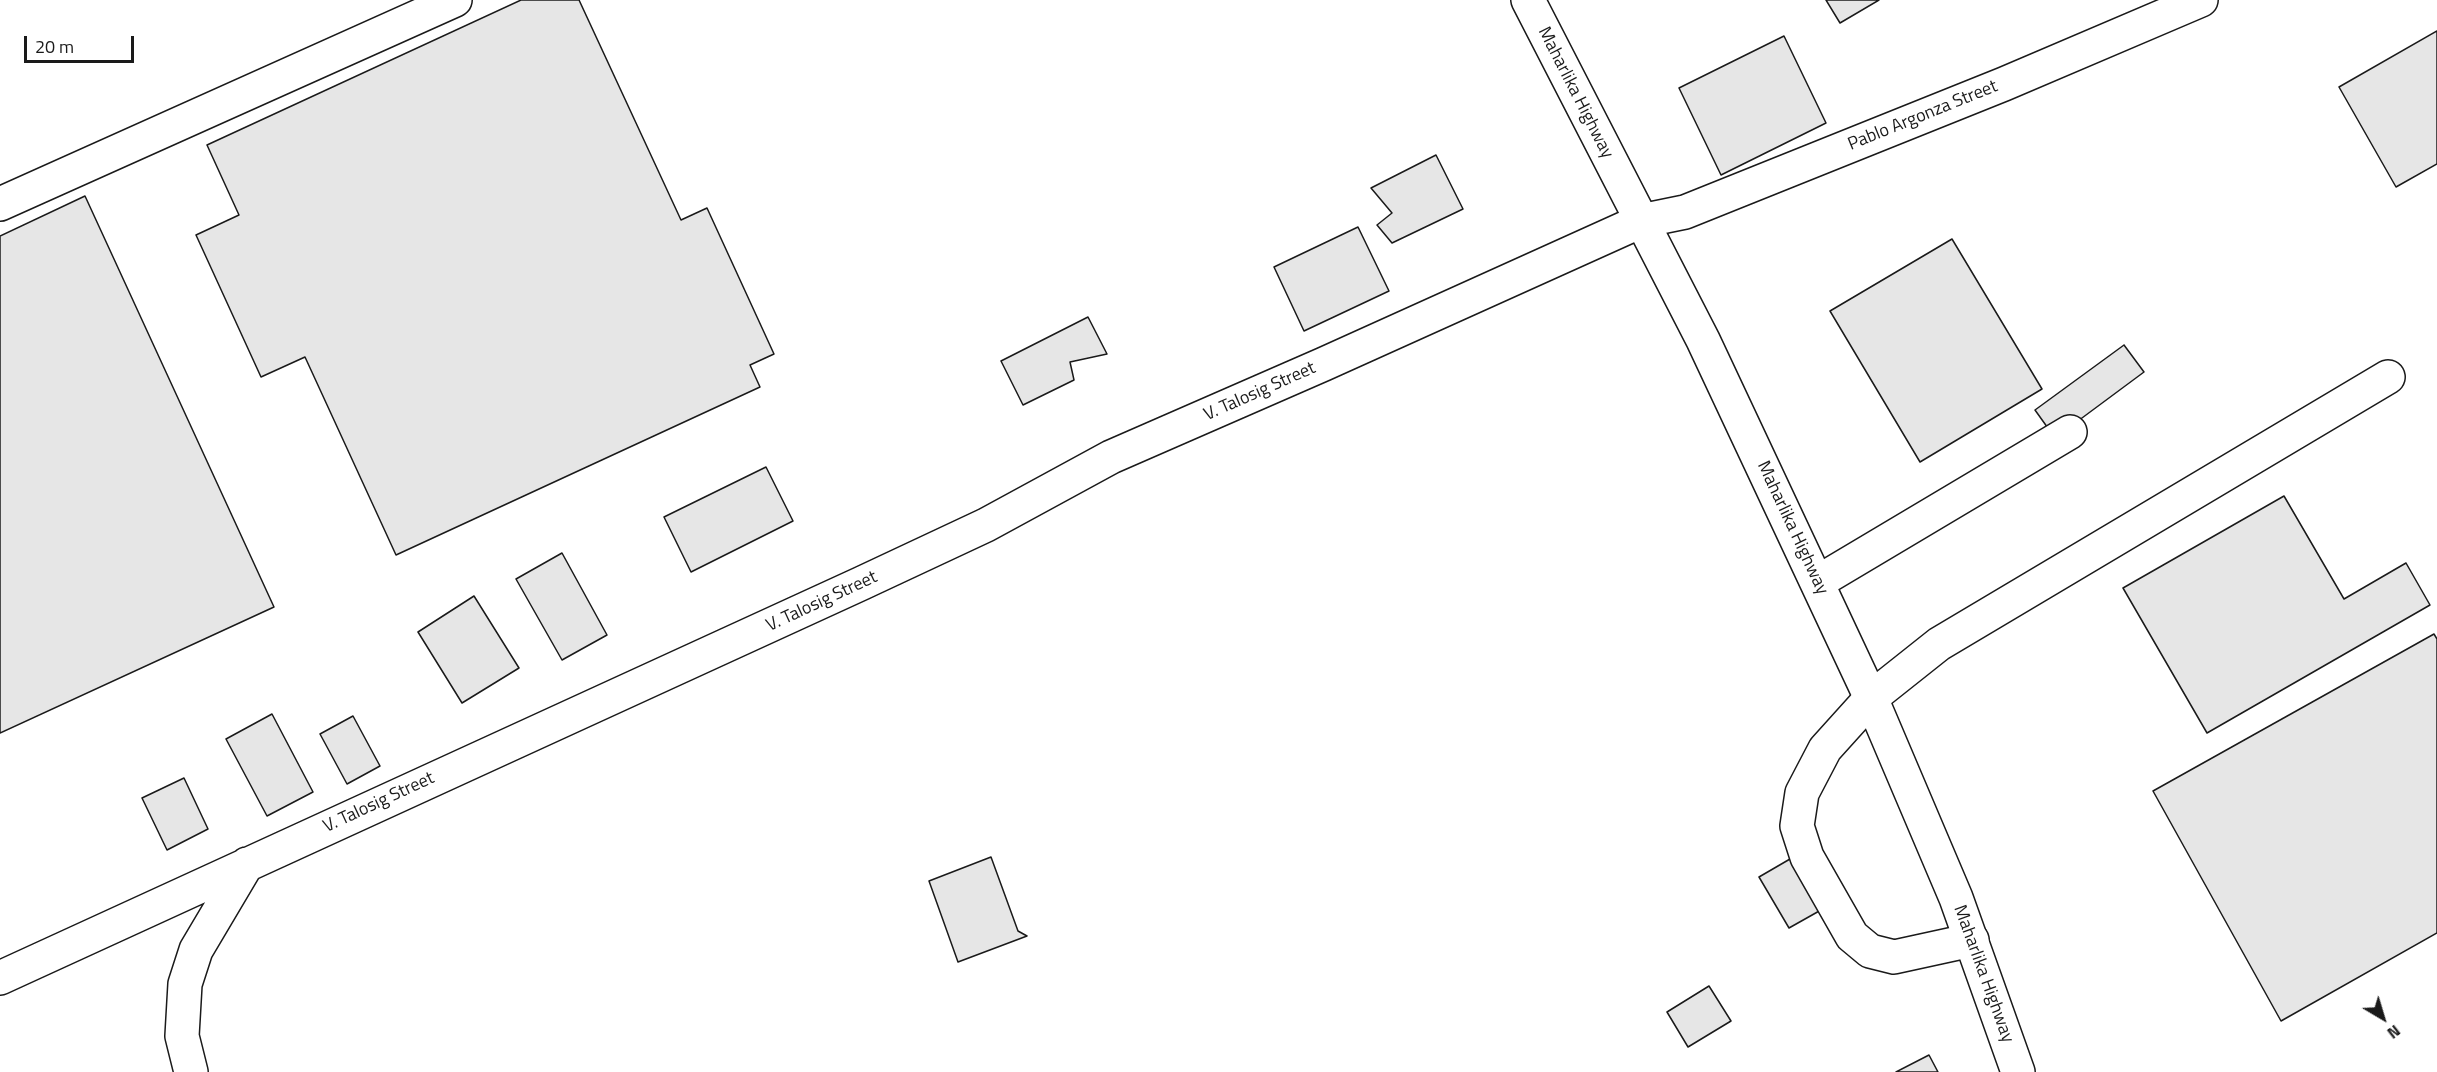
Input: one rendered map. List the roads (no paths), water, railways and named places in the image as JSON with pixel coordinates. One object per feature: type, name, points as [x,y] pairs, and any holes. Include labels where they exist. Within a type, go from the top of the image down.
[{"type":"main road","points":[[0,204],[455,0]]},
{"type":"main road","name":"Maharlika Highway","points":[[1528,0],[1703,340],[1818,582],[1871,698],[1972,940],[2018,1072]]},
{"type":"main road","name":"Pablo Argonza Street","points":[[1641,221],[1685,212],[2004,84],[2200,0]]},
{"type":"main road","name":"V. Talosig Street","points":[[0,978],[986,525],[1112,457],[1641,221]]},
{"type":"main road","points":[[1972,940],[1894,957],[1870,951],[1852,936],[1807,857],[1797,826],[1802,793],[1825,749],[1871,698],[1939,644],[2388,377]]},
{"type":"main road","points":[[1818,582],[2070,432]]},
{"type":"main road","points":[[191,1072],[182,1036],[185,984],[196,950],[247,864]]}]
